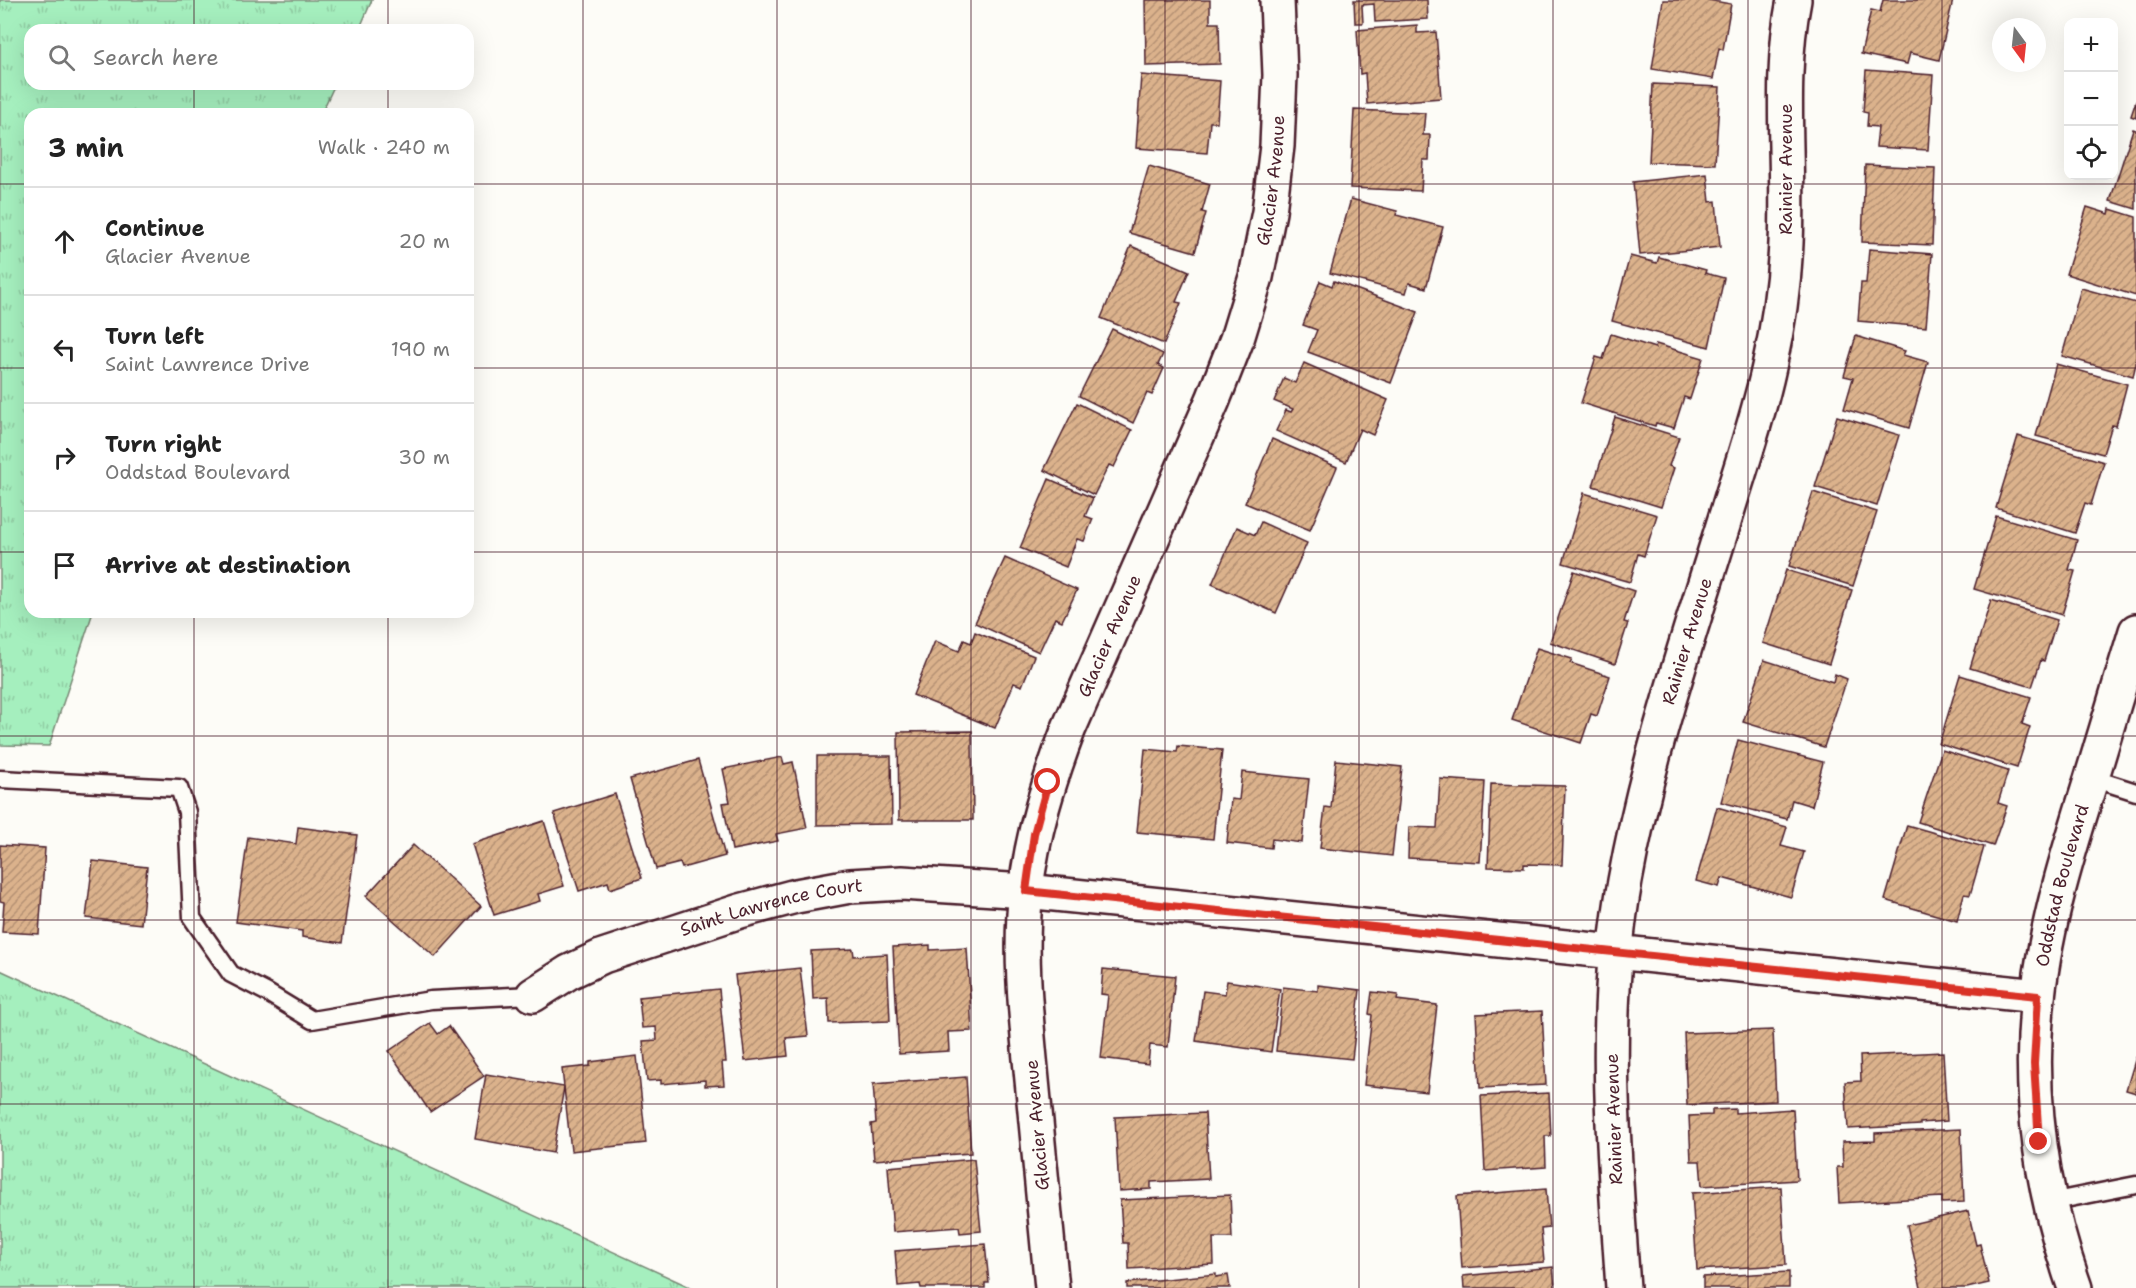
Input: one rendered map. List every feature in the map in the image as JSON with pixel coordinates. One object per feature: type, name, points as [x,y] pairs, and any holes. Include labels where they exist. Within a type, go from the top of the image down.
[{"type":"street","name":"Glacier Avenue","points":[[1052,1288],[1025,1001],[1023,945],[1026,891],[1034,834],[1048,782],[1068,728],[1214,400],[1237,339],[1256,277],[1269,212],[1277,146],[1280,75],[1277,0]]},
{"type":"street","name":"Rainier Avenue","points":[[1623,1288],[1612,1086],[1612,1021],[1616,952],[1624,884],[1638,814],[1656,743],[1769,368],[1780,310],[1786,243],[1785,81],[1794,0]]},
{"type":"street","name":"Oddstad Boulevard","points":[[2075,1288],[2063,1255],[2039,1142],[2035,1103],[2038,996],[2059,888],[2136,631]]},
{"type":"street","name":"Saint Lawrence Court","points":[[533,995],[569,972],[603,956],[740,911],[796,896],[850,886],[902,883],[1026,891],[2038,996]]},
{"type":"lane","points":[[2092,778],[2136,792]]},
{"type":"lane","points":[[0,779],[178,788],[188,812],[192,918],[231,974],[312,1020],[431,1000],[533,995]]},
{"type":"lane","points":[[2050,1202],[2136,1185]]},
{"type":"green space","points":[[0,0],[372,0],[362,24],[24,24],[24,90],[332,90],[324,108],[24,108],[24,618],[91,618],[49,746],[0,745]]},
{"type":"green space","points":[[0,970],[692,1288],[0,1288]]},
{"type":"building","points":[[1145,0],[1210,0],[1210,23],[1219,23],[1220,64],[1146,66]]},
{"type":"building","points":[[1354,0],[1427,0],[1428,19],[1375,22],[1374,4],[1362,5],[1363,23],[1355,23]]},
{"type":"building","points":[[1663,0],[1708,0],[1731,4],[1723,50],[1719,48],[1713,79],[1652,69]]},
{"type":"building","points":[[1883,0],[1953,0],[1939,60],[1910,53],[1907,64],[1861,54],[1871,10],[1880,12]]},
{"type":"building","points":[[1417,25],[1417,33],[1436,32],[1441,98],[1367,104],[1365,73],[1360,74],[1357,30]]},
{"type":"building","points":[[1866,70],[1933,75],[1928,150],[1876,147],[1878,127],[1867,126],[1868,113],[1863,112]]},
{"type":"building","points":[[1141,75],[1220,81],[1217,122],[1210,122],[1207,153],[1136,148]]},
{"type":"building","points":[[1653,84],[1720,87],[1715,164],[1649,162]]},
{"type":"building","points":[[2136,101],[2136,118],[2131,116]]},
{"type":"building","points":[[1354,110],[1425,113],[1423,135],[1430,135],[1429,160],[1423,160],[1421,191],[1350,188]]},
{"type":"building","points":[[2133,129],[2136,130],[2136,209],[2110,201]]},
{"type":"building","points":[[1865,165],[1935,168],[1932,245],[1862,242]]},
{"type":"building","points":[[1149,166],[1210,184],[1202,212],[1206,213],[1195,252],[1129,233]]},
{"type":"building","points":[[1707,174],[1710,202],[1716,201],[1720,247],[1640,255],[1633,182]]},
{"type":"building","points":[[1351,199],[1397,211],[1396,215],[1443,227],[1426,288],[1409,283],[1406,293],[1330,273]]},
{"type":"building","points":[[2087,207],[2109,214],[2110,209],[2136,217],[2136,296],[2066,274]]},
{"type":"building","points":[[1131,246],[1189,271],[1176,302],[1181,303],[1164,344],[1101,318]]},
{"type":"building","points":[[1869,249],[1932,254],[1926,327],[1858,321],[1861,283],[1866,283]]},
{"type":"building","points":[[1630,256],[1657,263],[1659,257],[1706,270],[1705,273],[1724,278],[1709,347],[1612,321]]},
{"type":"building","points":[[1320,281],[1332,286],[1334,281],[1418,312],[1391,383],[1308,352],[1317,330],[1303,325]]},
{"type":"building","points":[[2081,288],[2136,303],[2136,364],[2133,376],[2062,356]]},
{"type":"building","points":[[1112,329],[1163,354],[1158,365],[1164,368],[1152,395],[1147,393],[1133,423],[1079,396]]},
{"type":"building","points":[[1611,334],[1655,348],[1656,344],[1703,358],[1690,399],[1684,397],[1674,428],[1656,423],[1655,426],[1581,403],[1596,357],[1603,359]]},
{"type":"building","points":[[1856,336],[1905,351],[1903,355],[1928,362],[1909,428],[1844,409],[1853,378],[1844,376]]},
{"type":"building","points":[[1304,363],[1388,400],[1373,435],[1360,429],[1346,462],[1276,431],[1286,410],[1291,412],[1293,409],[1274,401],[1284,378],[1295,383]]},
{"type":"building","points":[[2056,364],[2127,384],[2116,426],[2112,425],[2103,454],[2036,436]]},
{"type":"building","points":[[1077,403],[1132,430],[1114,467],[1109,465],[1094,495],[1044,470]]},
{"type":"building","points":[[1837,416],[1899,435],[1877,506],[1815,487]]},
{"type":"building","points":[[1615,417],[1679,437],[1669,466],[1674,468],[1661,507],[1593,486]]},
{"type":"building","points":[[2018,436],[2104,462],[2091,505],[2085,503],[2075,533],[1996,508]]},
{"type":"building","points":[[1272,439],[1337,467],[1310,530],[1245,503]]},
{"type":"building","points":[[1049,479],[1093,498],[1085,516],[1093,519],[1084,541],[1077,539],[1066,567],[1020,548]]},
{"type":"building","points":[[1813,492],[1877,512],[1853,586],[1789,566]]},
{"type":"building","points":[[1584,493],[1657,515],[1644,556],[1638,554],[1630,582],[1563,563]]},
{"type":"building","points":[[1996,516],[2077,540],[2069,570],[2075,571],[2062,615],[1974,589]]},
{"type":"building","points":[[1261,522],[1307,543],[1276,613],[1212,584],[1237,527],[1255,535]]},
{"type":"building","points":[[1005,558],[1077,590],[1062,621],[1055,618],[1039,652],[975,623]]},
{"type":"building","points":[[1786,570],[1852,590],[1829,664],[1763,643]]},
{"type":"building","points":[[1574,571],[1634,591],[1624,622],[1628,623],[1615,664],[1550,642]]},
{"type":"building","points":[[1991,600],[2057,620],[2044,661],[2041,660],[2032,687],[1970,668]]},
{"type":"building","points":[[975,632],[1034,656],[1022,686],[1014,683],[995,728],[913,695],[935,641],[959,651],[964,640],[971,643]]},
{"type":"building","points":[[1537,648],[1572,659],[1570,663],[1610,676],[1597,716],[1591,714],[1581,743],[1512,720]]},
{"type":"building","points":[[1764,660],[1833,682],[1835,674],[1847,679],[1824,747],[1743,722]]},
{"type":"building","points":[[1960,675],[2031,697],[2022,724],[2030,727],[2017,768],[1939,744]]},
{"type":"building","points":[[972,731],[973,820],[899,820],[898,732]]},
{"type":"building","points":[[1738,740],[1823,762],[1812,806],[1792,800],[1787,819],[1721,802]]},
{"type":"building","points":[[1178,746],[1222,750],[1213,839],[1137,832],[1145,749],[1177,752]]},
{"type":"building","points":[[1942,750],[2008,771],[1998,803],[2007,806],[1993,846],[1918,822]]},
{"type":"building","points":[[817,756],[891,756],[892,824],[817,825]]},
{"type":"building","points":[[782,757],[784,764],[793,762],[807,828],[776,834],[778,841],[732,850],[723,803],[730,802],[723,769]]},
{"type":"building","points":[[698,760],[725,856],[682,868],[680,863],[656,869],[630,779]]},
{"type":"building","points":[[1336,760],[1402,767],[1392,856],[1320,848],[1325,807],[1331,808]]},
{"type":"building","points":[[1242,772],[1309,779],[1302,843],[1272,839],[1271,848],[1227,843],[1231,799],[1239,800]]},
{"type":"building","points":[[1440,779],[1485,782],[1480,862],[1408,858],[1409,827],[1437,828]]},
{"type":"building","points":[[1491,784],[1565,786],[1562,865],[1524,864],[1524,868],[1488,867]]},
{"type":"building","points":[[615,794],[642,878],[610,889],[608,882],[579,891],[554,813]]},
{"type":"building","points":[[1717,807],[1787,827],[1781,846],[1804,852],[1791,897],[1722,878],[1719,887],[1696,881]]},
{"type":"building","points":[[544,821],[564,886],[538,894],[540,901],[494,915],[472,844]]},
{"type":"building","points":[[1907,825],[1984,847],[1970,895],[1964,894],[1957,921],[1885,900]]},
{"type":"building","points":[[298,827],[357,835],[342,943],[302,937],[302,931],[236,922],[248,837],[296,844]]},
{"type":"building","points":[[0,845],[45,848],[39,934],[2,932],[4,902],[0,901]]},
{"type":"building","points":[[413,845],[481,906],[435,957],[366,896]]},
{"type":"building","points":[[93,861],[147,867],[141,924],[86,918]]},
{"type":"building","points":[[930,945],[930,950],[967,948],[972,1031],[948,1032],[949,1051],[899,1054],[893,947]]},
{"type":"building","points":[[853,949],[854,956],[887,954],[890,1021],[829,1023],[828,998],[813,999],[811,951]]},
{"type":"building","points":[[800,968],[808,1036],[786,1038],[788,1056],[745,1061],[735,975]]},
{"type":"building","points":[[1103,969],[1175,976],[1168,1047],[1150,1045],[1148,1064],[1101,1058],[1108,995],[1101,994]]},
{"type":"building","points":[[1227,981],[1280,989],[1271,1052],[1196,1041],[1203,991],[1225,994]]},
{"type":"building","points":[[1318,985],[1360,990],[1352,1059],[1276,1051],[1283,987],[1318,991]]},
{"type":"building","points":[[719,989],[726,1062],[722,1062],[724,1085],[705,1086],[705,1080],[661,1084],[661,1080],[647,1081],[643,1041],[657,1040],[656,1027],[642,1028],[639,997]]},
{"type":"building","points":[[1372,992],[1398,995],[1397,1000],[1437,1005],[1427,1092],[1364,1085],[1372,1015],[1369,1014]]},
{"type":"building","points":[[1542,1011],[1546,1085],[1480,1088],[1476,1014]]},
{"type":"building","points":[[430,1023],[438,1034],[449,1026],[484,1076],[430,1112],[389,1051]]},
{"type":"building","points":[[1773,1030],[1776,1101],[1687,1105],[1684,1033]]},
{"type":"building","points":[[1943,1052],[1947,1121],[1920,1123],[1920,1125],[1848,1129],[1845,1082],[1861,1081],[1860,1056]]},
{"type":"building","points":[[637,1056],[646,1143],[571,1151],[562,1069],[590,1066],[590,1062]]},
{"type":"building","points":[[2136,1057],[2136,1093],[2126,1090]]},
{"type":"building","points":[[486,1074],[564,1087],[553,1153],[475,1139]]},
{"type":"building","points":[[966,1077],[971,1153],[874,1160],[871,1124],[876,1123],[873,1084]]},
{"type":"building","points":[[1549,1093],[1551,1136],[1545,1136],[1546,1167],[1485,1171],[1481,1096]]},
{"type":"building","points":[[1735,1109],[1735,1113],[1793,1109],[1797,1180],[1702,1186],[1700,1161],[1691,1161],[1689,1116],[1712,1115],[1712,1110]]},
{"type":"building","points":[[1205,1113],[1209,1179],[1151,1182],[1151,1189],[1119,1191],[1115,1117]]},
{"type":"building","points":[[1961,1129],[1964,1202],[1942,1203],[1942,1197],[1839,1203],[1837,1167],[1843,1167],[1842,1142],[1875,1141],[1875,1133]]},
{"type":"building","points":[[974,1159],[981,1231],[960,1233],[959,1227],[893,1232],[888,1167]]},
{"type":"building","points":[[1781,1187],[1786,1265],[1697,1270],[1692,1193]]},
{"type":"building","points":[[1546,1189],[1549,1228],[1541,1229],[1544,1262],[1462,1268],[1457,1196]]},
{"type":"building","points":[[1230,1195],[1232,1238],[1213,1238],[1214,1264],[1129,1269],[1128,1243],[1123,1243],[1120,1200]]},
{"type":"building","points":[[1968,1211],[1976,1245],[1980,1244],[1989,1283],[1967,1288],[1921,1288],[1907,1225]]},
{"type":"building","points":[[985,1244],[989,1283],[985,1283],[985,1288],[921,1288],[920,1284],[898,1286],[895,1251]]},
{"type":"building","points":[[1553,1267],[1555,1288],[1464,1288],[1463,1276]]},
{"type":"building","points":[[1789,1272],[1789,1288],[1703,1288],[1703,1277]]},
{"type":"building","points":[[1216,1274],[1216,1277],[1228,1275],[1230,1288],[1127,1288],[1127,1283]]},
{"type":"route","points":[[1048,782],[1034,834],[1026,891],[2038,996],[2034,1064],[2039,1142]]}]
